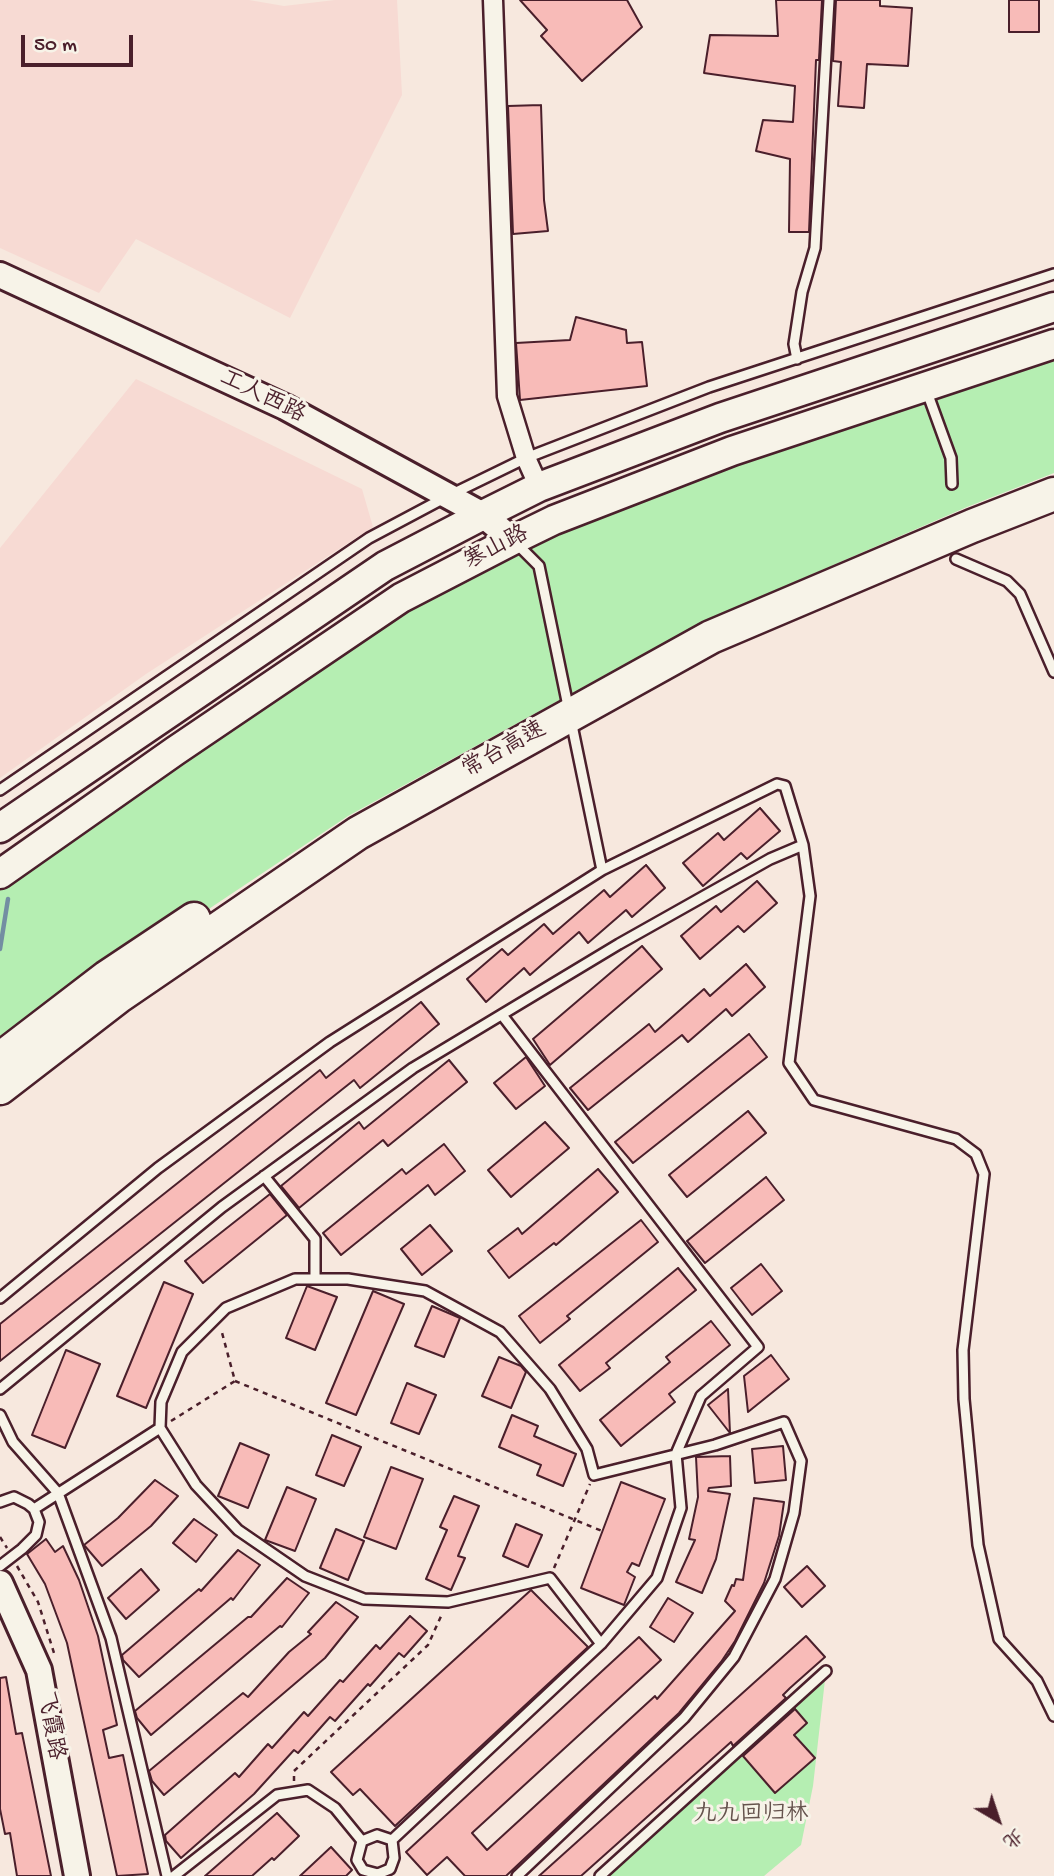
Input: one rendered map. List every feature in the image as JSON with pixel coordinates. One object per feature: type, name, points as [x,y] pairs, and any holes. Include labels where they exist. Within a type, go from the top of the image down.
[{"type":"highway","name":"常台高速","points":[[0,1059],[107,977],[348,816],[702,622],[967,507],[1054,473]]},
{"type":"highway","name":"常台高速","points":[[0,1088],[118,997],[358,833],[711,637],[1054,494]]},
{"type":"main road","name":"工人西路","points":[[0,275],[285,407],[483,514],[513,540]]},
{"type":"main road","name":"寒山路","points":[[0,828],[385,565],[483,514],[539,487],[720,418],[1054,307]]},
{"type":"main road","name":"寒山路","points":[[0,874],[175,751],[401,598],[513,540],[554,520],[732,451],[1054,344]]},
{"type":"main road","name":"飞霞路","points":[[0,1583],[39,1670],[77,1876]]},
{"type":"street","points":[[493,0],[507,396],[526,458],[539,487]]},
{"type":"lane","points":[[797,359],[794,344],[802,292],[815,248],[829,0]]},
{"type":"lane","points":[[0,790],[369,538],[448,496],[526,458],[709,387],[1054,274]]},
{"type":"lane","points":[[926,387],[951,458],[952,484]]},
{"type":"lane","points":[[513,540],[539,566],[602,870]]},
{"type":"lane","points":[[956,559],[1007,581],[1020,594],[1054,672]]},
{"type":"lane","points":[[0,1298],[158,1168],[330,1042],[602,870],[777,784],[785,786],[803,845],[810,896],[789,1063],[814,1100],[956,1139],[976,1153],[984,1174],[964,1350],[964,1399],[978,1545],[999,1639],[1037,1681],[1054,1716]]},
{"type":"lane","points":[[0,1389],[211,1215],[413,1068],[643,931],[770,859],[803,845]]},
{"type":"lane","points":[[392,1840],[601,1644],[657,1578],[681,1508],[676,1454],[701,1396],[758,1347],[502,1015]]},
{"type":"lane","points":[[264,1176],[315,1239],[315,1279]]},
{"type":"lane","points":[[517,1876],[684,1718],[734,1657],[775,1579],[794,1513],[801,1461],[784,1422],[715,1445],[594,1475],[587,1449],[550,1389],[500,1332],[425,1291],[348,1279],[295,1279],[226,1308],[182,1352],[161,1402],[160,1428],[196,1485],[238,1530],[304,1576],[364,1599],[448,1602],[550,1578],[601,1644]]},
{"type":"lane","points":[[0,1415],[13,1442],[58,1493],[111,1638],[167,1876]]},
{"type":"lane","points":[[34,1509],[160,1428]]},
{"type":"lane","points":[[0,1502],[14,1497],[34,1509],[39,1522],[37,1535],[0,1566]]},
{"type":"lane","points":[[600,1876],[826,1671]]},
{"type":"lane","points":[[174,1876],[277,1795],[308,1790],[335,1808],[362,1841]]},
{"type":"lane","points":[[362,1841],[377,1835],[392,1840]]},
{"type":"lane","points":[[362,1841],[356,1860],[363,1870],[377,1874],[392,1873],[392,1840]]},
{"type":"path","points":[[217,1317],[235,1381]]},
{"type":"path","points":[[160,1428],[235,1381]]},
{"type":"path","points":[[235,1381],[603,1531]]},
{"type":"path","points":[[550,1578],[594,1475]]},
{"type":"path","points":[[294,1792],[294,1771],[428,1645],[448,1602]]},
{"type":"shaded area","points":[[0,0],[249,0],[284,6],[335,0],[397,0],[402,95],[290,318],[136,239],[99,293],[0,248]]},
{"type":"shaded area","points":[[136,379],[362,489],[373,527],[146,674],[0,778],[0,548]]},
{"type":"green space","points":[[1054,344],[1054,473],[967,507],[702,622],[348,816],[107,977],[0,1059],[0,874],[513,540]]},
{"type":"green space","name":"九九回归林","points":[[826,1671],[813,1786],[801,1845],[764,1876],[600,1876]]},
{"type":"building","points":[[520,0],[627,0],[642,27],[582,81],[541,36],[547,30]]},
{"type":"building","points":[[776,0],[822,0],[819,60],[816,60],[809,232],[789,232],[790,159],[756,151],[763,120],[793,122],[795,86],[704,73],[710,35],[778,36]]},
{"type":"building","points":[[836,0],[880,0],[880,6],[912,8],[908,66],[867,64],[864,108],[838,106],[841,62],[833,61]]},
{"type":"building","points":[[1009,0],[1039,0],[1039,32],[1009,32]]},
{"type":"building","points":[[541,105],[544,200],[548,231],[513,234],[508,106]]},
{"type":"building","points":[[576,317],[626,330],[627,343],[642,342],[647,386],[520,400],[516,343],[570,340]]},
{"type":"building","points":[[760,808],[780,831],[747,859],[741,853],[703,886],[683,863],[718,833],[724,840]]},
{"type":"building","points":[[646,865],[665,888],[632,917],[626,910],[588,943],[579,932],[530,975],[524,968],[486,1002],[467,979],[502,949],[508,955],[544,924],[553,934],[604,890],[610,897]]},
{"type":"building","points":[[757,881],[777,903],[744,932],[738,926],[700,959],[681,936],[716,906],[721,912]]},
{"type":"building","points":[[642,946],[662,969],[550,1065],[533,1039]]},
{"type":"building","points":[[746,964],[765,987],[732,1016],[726,1009],[688,1042],[682,1035],[588,1110],[570,1088],[649,1024],[655,1032],[704,989],[710,996]]},
{"type":"building","points":[[421,1002],[439,1024],[360,1088],[354,1080],[0,1361],[0,1324],[320,1070],[326,1078]]},
{"type":"building","points":[[749,1034],[767,1057],[633,1163],[615,1142]]},
{"type":"building","points":[[526,1057],[545,1086],[516,1109],[494,1083]]},
{"type":"building","points":[[449,1060],[467,1082],[388,1146],[383,1140],[299,1208],[281,1186],[359,1122],[364,1129]]},
{"type":"building","points":[[748,1111],[766,1133],[687,1197],[669,1175]]},
{"type":"building","points":[[545,1122],[569,1148],[511,1197],[488,1170]]},
{"type":"building","points":[[444,1144],[465,1171],[435,1195],[428,1185],[341,1255],[323,1233],[402,1169],[406,1174]]},
{"type":"building","points":[[598,1169],[618,1192],[556,1245],[554,1243],[509,1278],[488,1251],[518,1228],[522,1234]]},
{"type":"building","points":[[766,1177],[784,1200],[705,1263],[687,1241]]},
{"type":"building","points":[[270,1194],[287,1215],[203,1283],[185,1261]]},
{"type":"building","points":[[641,1220],[658,1242],[567,1316],[570,1319],[540,1343],[519,1316]]},
{"type":"building","points":[[430,1225],[452,1251],[422,1275],[401,1249]]},
{"type":"building","points":[[761,1264],[782,1291],[752,1315],[731,1288]]},
{"type":"building","points":[[678,1268],[696,1290],[606,1363],[610,1368],[580,1391],[559,1365]]},
{"type":"building","points":[[164,1282],[193,1294],[146,1408],[117,1396]]},
{"type":"building","points":[[307,1286],[337,1297],[315,1350],[286,1338]]},
{"type":"building","points":[[373,1291],[404,1304],[356,1415],[326,1403]]},
{"type":"building","points":[[432,1306],[460,1318],[444,1357],[415,1346]]},
{"type":"building","points":[[711,1321],[730,1345],[669,1394],[675,1402],[621,1446],[600,1420],[670,1362],[666,1357]]},
{"type":"building","points":[[66,1350],[100,1364],[65,1448],[32,1435]]},
{"type":"building","points":[[771,1355],[789,1379],[748,1412],[744,1376]]},
{"type":"building","points":[[499,1357],[521,1366],[526,1372],[511,1408],[482,1396]]},
{"type":"building","points":[[407,1383],[436,1395],[419,1434],[391,1423]]},
{"type":"building","points":[[728,1389],[730,1433],[708,1405]]},
{"type":"building","points":[[512,1415],[538,1426],[534,1436],[576,1454],[563,1486],[537,1475],[541,1465],[499,1447]]},
{"type":"building","points":[[332,1435],[361,1447],[344,1486],[316,1475]]},
{"type":"building","points":[[240,1443],[269,1455],[248,1508],[218,1496]]},
{"type":"building","points":[[783,1446],[786,1480],[755,1483],[752,1449]]},
{"type":"building","points":[[730,1456],[731,1486],[709,1488],[708,1491],[730,1494],[716,1559],[702,1593],[676,1582],[695,1540],[689,1539],[698,1497],[696,1457]]},
{"type":"building","points":[[391,1467],[423,1479],[396,1549],[364,1537]]},
{"type":"building","points":[[155,1480],[178,1496],[151,1526],[102,1566],[84,1545],[118,1518]]},
{"type":"building","points":[[621,1482],[665,1499],[639,1566],[632,1563],[627,1572],[635,1577],[624,1605],[581,1588]]},
{"type":"building","points":[[287,1487],[316,1499],[295,1551],[265,1540]]},
{"type":"building","points":[[454,1496],[479,1506],[458,1556],[465,1558],[451,1590],[426,1579],[447,1530],[440,1527]]},
{"type":"building","points":[[754,1498],[784,1502],[779,1536],[764,1583],[735,1641],[679,1713],[506,1876],[465,1876],[447,1857],[427,1875],[406,1852],[639,1637],[661,1660],[472,1833],[487,1850],[655,1696],[657,1699],[735,1611],[725,1601],[736,1579],[743,1580]]},
{"type":"building","points":[[194,1519],[217,1535],[196,1562],[173,1543]]},
{"type":"building","points":[[516,1524],[542,1535],[528,1567],[503,1556]]},
{"type":"building","points":[[336,1529],[364,1541],[348,1580],[320,1568]]},
{"type":"building","points":[[46,1539],[55,1552],[63,1546],[79,1580],[98,1636],[117,1725],[103,1730],[109,1758],[123,1755],[148,1874],[117,1876],[67,1643],[45,1584],[27,1554]]},
{"type":"building","points":[[238,1550],[260,1565],[233,1600],[231,1598],[139,1677],[123,1660],[122,1655],[199,1589],[201,1591]]},
{"type":"building","points":[[807,1566],[825,1586],[802,1607],[784,1587]]},
{"type":"building","points":[[141,1569],[159,1590],[126,1619],[108,1598]]},
{"type":"building","points":[[287,1578],[309,1593],[282,1627],[151,1735],[137,1718],[135,1711],[251,1617]]},
{"type":"building","points":[[531,1590],[588,1647],[395,1826],[360,1789],[353,1795],[331,1772]]},
{"type":"building","points":[[668,1598],[693,1613],[674,1642],[650,1627]]},
{"type":"building","points":[[336,1602],[358,1617],[325,1658],[164,1795],[152,1781],[149,1771],[243,1693],[248,1697],[289,1652],[311,1634],[308,1632]]},
{"type":"building","points":[[410,1616],[427,1631],[404,1657],[399,1653],[335,1721],[330,1717],[298,1753],[294,1750],[254,1794],[181,1858],[166,1841],[165,1835],[235,1773],[239,1777],[268,1744],[272,1748],[304,1712],[308,1716],[340,1680],[343,1682],[376,1645],[380,1649]]},
{"type":"building","points":[[806,1636],[825,1657],[783,1695],[786,1698],[733,1746],[731,1742],[581,1876],[539,1876]]},
{"type":"building","points":[[6,1677],[16,1734],[22,1733],[51,1876],[17,1876],[10,1833],[5,1834],[0,1809],[0,1678]]},
{"type":"building","points":[[795,1709],[807,1723],[794,1735],[815,1758],[775,1793],[743,1756]]},
{"type":"building","points":[[277,1813],[299,1836],[274,1860],[272,1858],[252,1876],[205,1876]]},
{"type":"building","points":[[331,1847],[352,1870],[346,1876],[300,1876]]},
{"type":"waterway","points":[[0,949],[8,899]]}]
